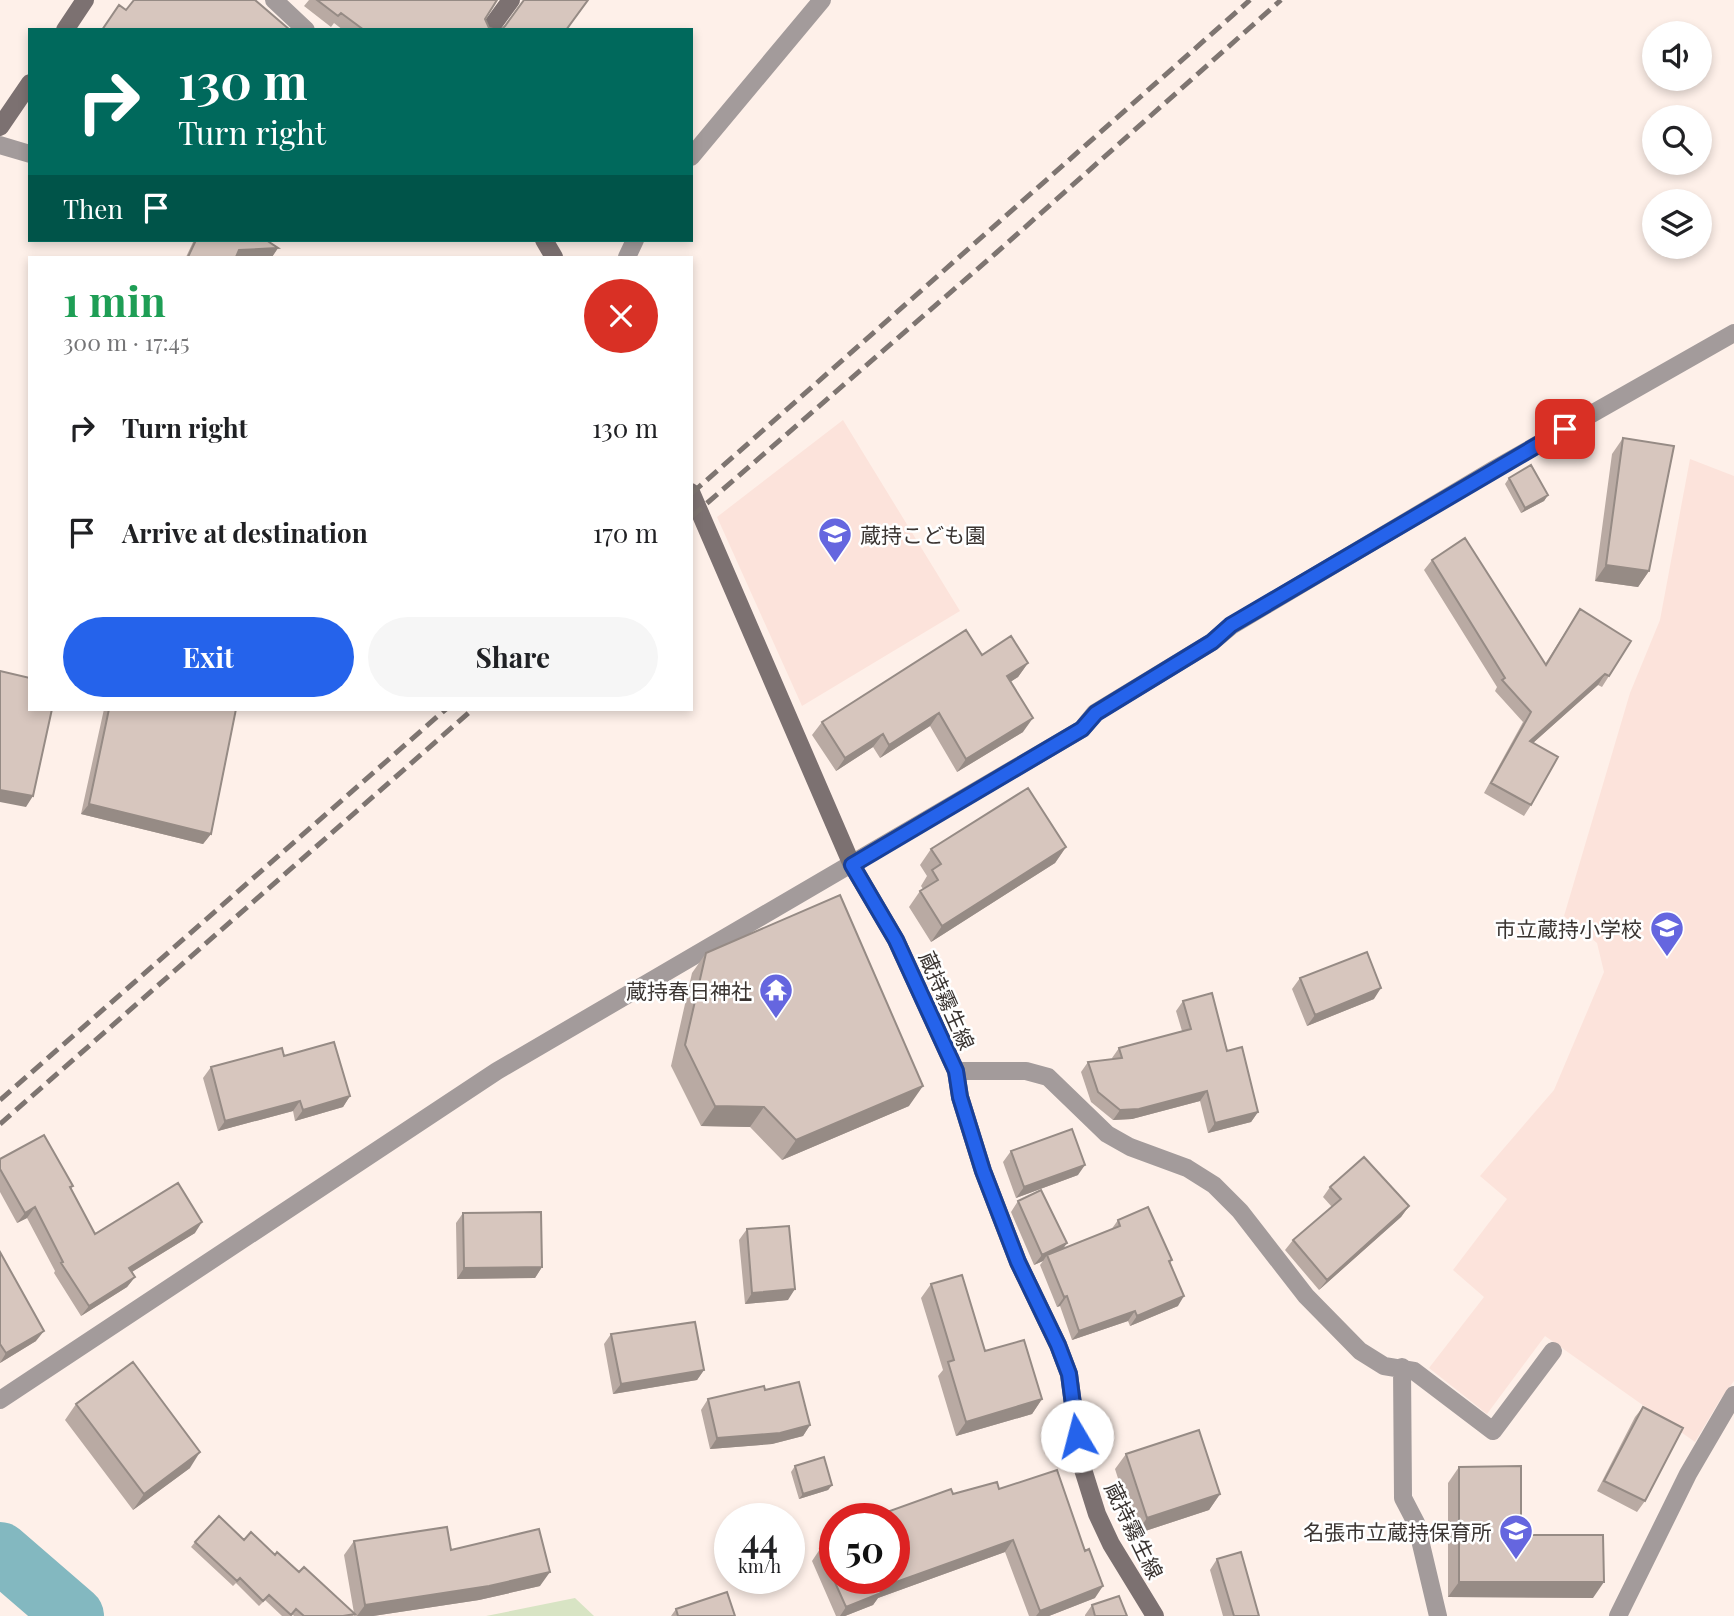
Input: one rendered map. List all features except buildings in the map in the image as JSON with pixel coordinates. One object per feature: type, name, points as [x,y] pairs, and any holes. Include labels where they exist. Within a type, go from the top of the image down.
[{"type":"main road","points":[[66,28],[85,0]]},
{"type":"main road","points":[[490,28],[511,0]]},
{"type":"main road","points":[[0,127],[28,86]]},
{"type":"main road","name":"蔵持霧生線","points":[[693,497],[852,865],[896,940],[956,1071],[960,1097],[983,1171],[1018,1262],[1069,1374],[1081,1463],[1097,1514],[1111,1544],[1155,1616]]},
{"type":"street","points":[[274,0],[304,28]]},
{"type":"street","points":[[693,154],[822,0]]},
{"type":"street","points":[[0,145],[28,154]]},
{"type":"street","points":[[0,1400],[497,1071],[1082,729],[1096,713],[1212,642],[1231,625],[1493,470],[1734,333]]},
{"type":"street","points":[[956,1071],[1026,1071],[1048,1077],[1107,1134],[1130,1147],[1187,1168],[1213,1185],[1240,1211],[1306,1296],[1360,1351],[1384,1366],[1414,1371],[1493,1431],[1553,1351]]},
{"type":"street","points":[[1402,1367],[1403,1499],[1416,1523],[1438,1616]]},
{"type":"street","points":[[1618,1616],[1688,1474],[1734,1395]]},
{"type":"shaded area","name":"蔵持こども園","points":[[843,420],[960,611],[802,706],[717,517]]},
{"type":"shaded area","name":"市立蔵持小学校","points":[[1690,459],[1734,476],[1734,1381],[1695,1442],[1545,1336],[1487,1414],[1429,1368],[1484,1297],[1453,1270],[1507,1199],[1480,1176],[1554,1090],[1604,972],[1597,943],[1564,916],[1630,693],[1660,620]]},
{"type":"green space","points":[[575,1598],[594,1616],[486,1616]]},
{"type":"waterway","points":[[0,1552],[74,1616]]},
{"type":"railway","points":[[693,492],[1250,0]]},
{"type":"railway","points":[[693,515],[996,253],[1281,0]]},
{"type":"railway","points":[[0,1100],[444,711]]},
{"type":"railway","points":[[0,1124],[471,711]]},
{"type":"place","name":"蔵持こども園","points":[[835,564]]},
{"type":"place","name":"市立蔵持小学校","points":[[1667,958]]},
{"type":"place","name":"蔵持春日神社","points":[[776,1020]]},
{"type":"place","name":"名張市立蔵持保育所","points":[[1516,1561]]},
{"type":"route","points":[[1077,1436],[1069,1374],[1018,1262],[983,1171],[960,1097],[956,1071],[896,940],[852,865],[1082,729],[1096,713],[1212,642],[1231,625],[1565,429]]}]
